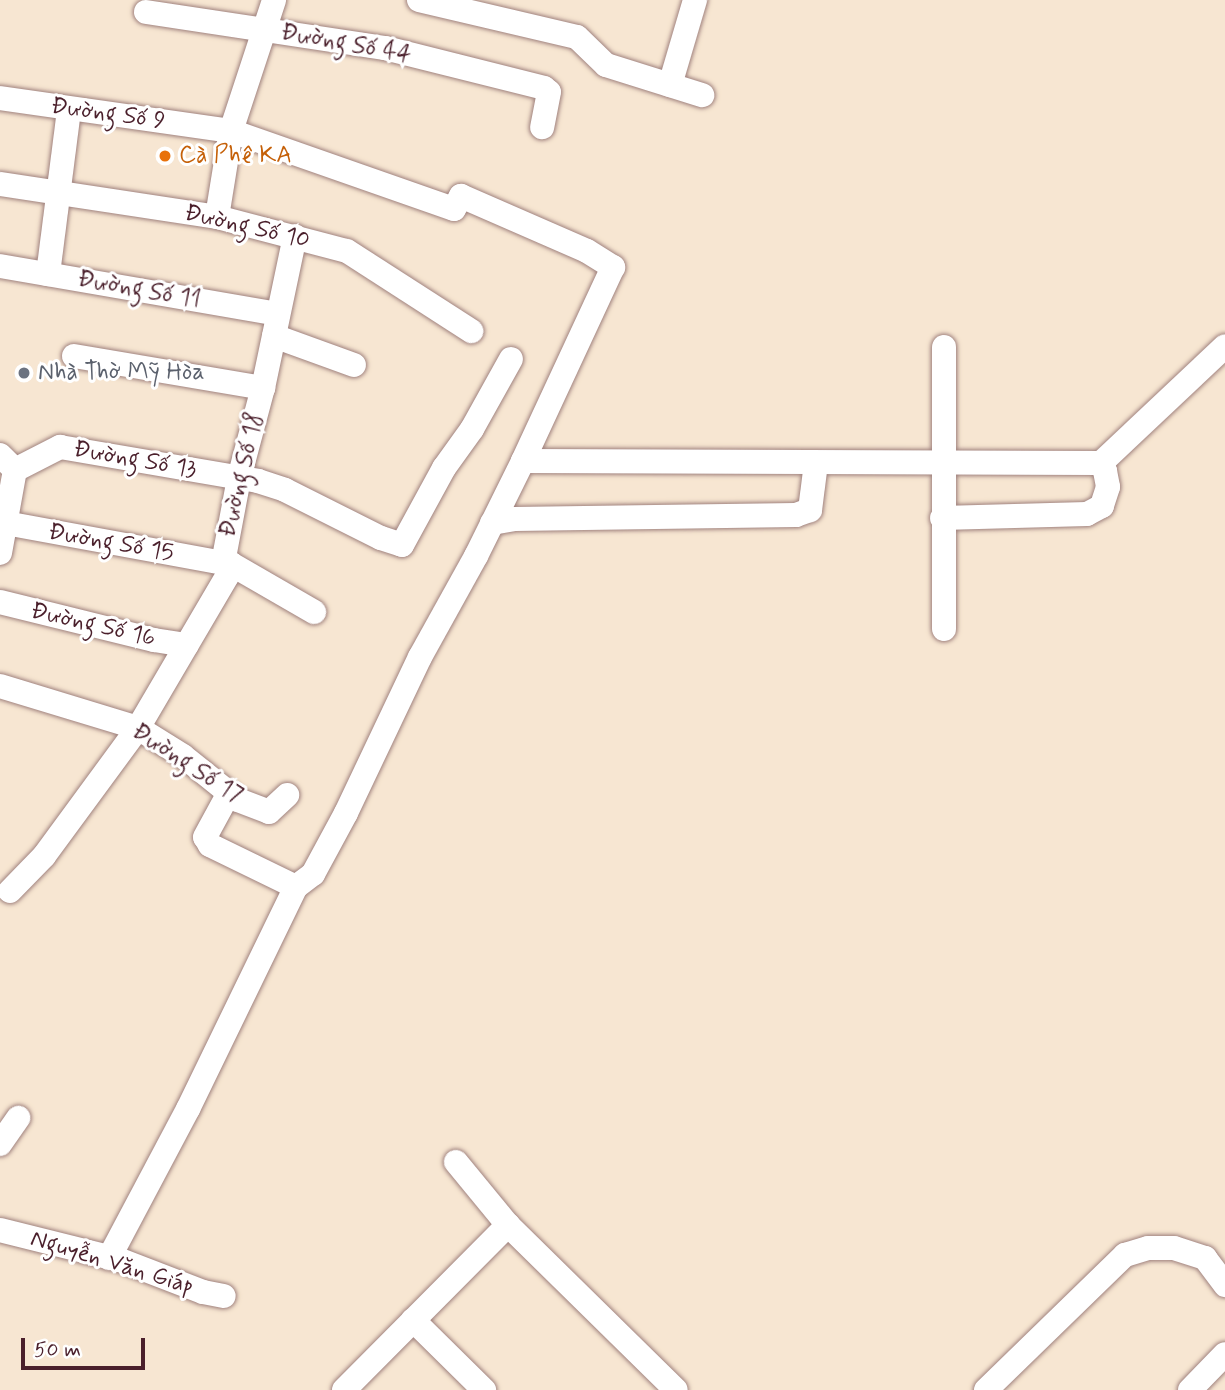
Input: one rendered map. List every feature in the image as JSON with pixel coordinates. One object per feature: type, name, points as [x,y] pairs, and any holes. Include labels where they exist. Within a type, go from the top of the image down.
[{"type":"street","points":[[217,217],[231,131],[274,0]]},
{"type":"street","points":[[419,0],[577,37],[606,65],[702,95]]},
{"type":"street","points":[[670,85],[695,0]]},
{"type":"street","name":"Đường Số 44","points":[[146,12],[385,48],[544,88],[549,92],[542,127]]},
{"type":"street","name":"Đường Số 9","points":[[0,98],[231,131],[454,209],[461,196],[611,263],[613,267],[523,461]]},
{"type":"street","points":[[48,274],[69,108]]},
{"type":"street","name":"Đường Số 10","points":[[0,184],[217,217],[347,251],[471,331]]},
{"type":"street","name":"Đường Số 18","points":[[10,891],[44,856],[138,729],[187,645],[227,563],[239,478],[263,388],[295,236]]},
{"type":"street","name":"Đường Số 11","points":[[0,266],[48,274],[276,325],[354,365]]},
{"type":"street","points":[[109,1258],[188,1109],[296,887],[313,874],[320,863],[420,657],[523,461],[1101,463],[1225,345]]},
{"type":"street","points":[[944,347],[944,629]]},
{"type":"street","points":[[74,356],[263,388]]},
{"type":"street","name":"Đường Số 13","points":[[8,463],[60,447],[270,484],[381,538],[402,545],[444,468],[472,429],[511,359]]},
{"type":"street","points":[[0,553],[8,463]]},
{"type":"street","points":[[492,523],[514,519],[796,515],[810,510],[816,463]]},
{"type":"street","points":[[942,518],[1087,513],[1102,506],[1108,487],[1101,463]]},
{"type":"street","name":"Đường Số 15","points":[[3,522],[227,563],[314,612]]},
{"type":"street","name":"Đường Số 16","points":[[0,602],[187,645]]},
{"type":"street","name":"Đường Số 17","points":[[0,686],[138,729],[183,756],[229,793],[269,812],[288,795]]},
{"type":"street","points":[[229,793],[205,837],[210,845],[296,887]]},
{"type":"street","points":[[0,1144],[18,1118]]},
{"type":"street","points":[[456,1162],[509,1225],[676,1390]]},
{"type":"street","points":[[344,1390],[509,1225]]},
{"type":"street","name":"Nguyễn Văn Giáp","points":[[0,1230],[109,1258],[203,1292],[224,1296]]},
{"type":"street","points":[[986,1390],[1125,1255],[1148,1248],[1174,1248],[1205,1258],[1225,1285]]},
{"type":"street","points":[[413,1320],[484,1390]]},
{"type":"street","points":[[1190,1390],[1225,1354]]},
{"type":"place","name":"Cà Phê KA","points":[[165,156]]},
{"type":"place","name":"Nhà Thờ Mỹ Hòa","points":[[24,373]]}]
